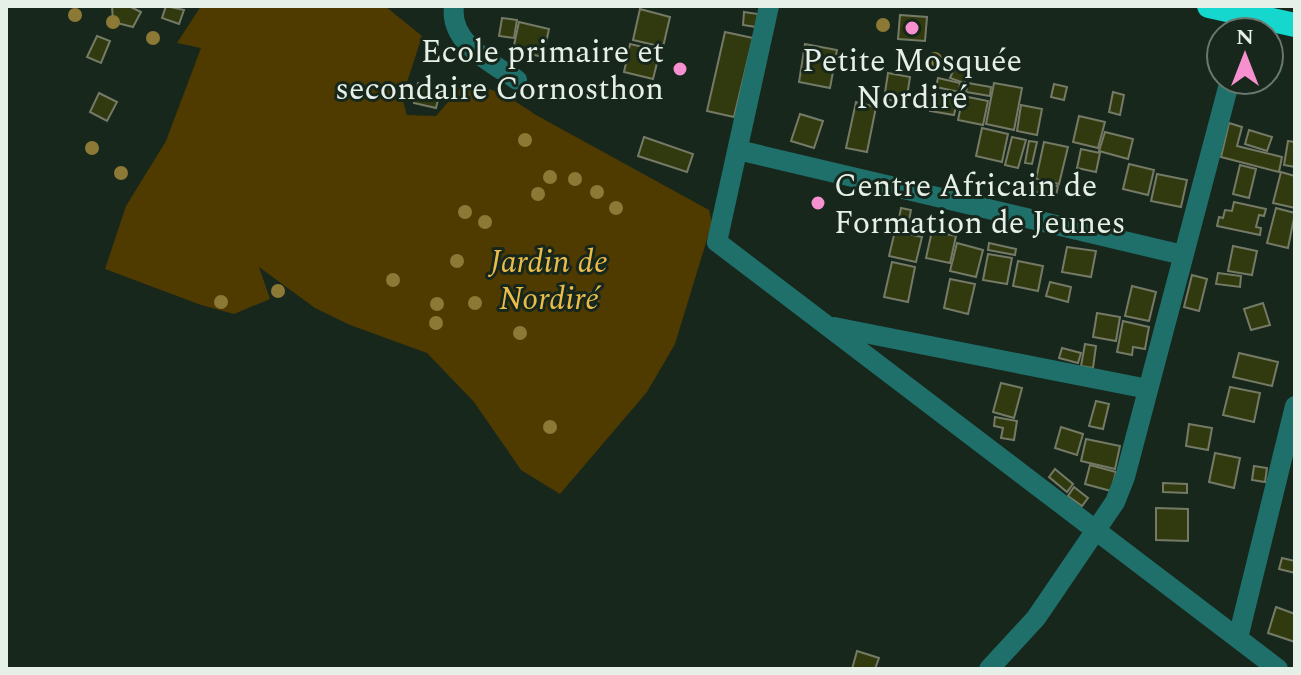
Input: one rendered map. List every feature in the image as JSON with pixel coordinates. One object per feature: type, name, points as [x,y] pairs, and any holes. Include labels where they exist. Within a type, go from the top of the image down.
[{"type":"highway","points":[[1209,6],[1231,16]]},
{"type":"street","points":[[454,6],[453,20],[463,40],[517,80]]},
{"type":"street","points":[[769,6],[717,242],[1238,638],[1267,665]]},
{"type":"street","points":[[989,669],[1036,618],[1115,502],[1125,477],[1226,96]]},
{"type":"street","points":[[738,150],[1183,255]]},
{"type":"street","points":[[828,326],[1148,389]]},
{"type":"street","points":[[1238,638],[1295,406]]},
{"type":"green space","name":"Jardin de Nordiré","points":[[201,6],[385,6],[422,36],[402,98],[407,115],[436,116],[461,87],[492,90],[709,210],[712,223],[675,344],[647,392],[560,494],[521,470],[474,402],[427,353],[350,325],[315,308],[259,267],[270,299],[234,314],[105,269],[126,206],[166,141],[201,48],[177,43]]},
{"type":"building","points":[[112,6],[129,6],[141,12],[133,27],[113,22]]},
{"type":"building","points":[[166,6],[184,10],[179,24],[162,18]]},
{"type":"building","points":[[640,9],[670,17],[663,47],[633,40]]},
{"type":"building","points":[[744,12],[758,14],[756,27],[743,25]]},
{"type":"building","name":"Petite Mosquée Nordiré","points":[[900,15],[927,17],[925,41],[898,39]]},
{"type":"building","points":[[502,18],[517,20],[514,38],[499,36]]},
{"type":"building","points":[[519,22],[549,29],[543,57],[513,50]]},
{"type":"building","points":[[725,32],[753,38],[734,117],[707,111]]},
{"type":"building","points":[[97,36],[110,41],[101,63],[87,57]]},
{"type":"building","points":[[630,44],[660,51],[653,79],[624,72]]},
{"type":"building","points":[[805,44],[837,50],[830,88],[799,82]]},
{"type":"building","points":[[955,67],[969,73],[964,83],[950,78]]},
{"type":"building","points":[[888,73],[910,77],[906,103],[884,99]]},
{"type":"building","points":[[938,78],[960,83],[959,92],[936,87]]},
{"type":"building","points":[[418,83],[441,88],[436,108],[414,103]]},
{"type":"building","points":[[968,83],[991,87],[990,96],[966,92]]},
{"type":"building","points":[[994,83],[1022,88],[1014,130],[986,124]]},
{"type":"building","points":[[1054,84],[1067,87],[1064,100],[1051,97]]},
{"type":"building","points":[[1113,92],[1124,95],[1120,115],[1109,112]]},
{"type":"building","points":[[99,93],[117,102],[107,121],[90,112]]},
{"type":"building","points":[[934,93],[958,98],[954,115],[930,111]]},
{"type":"building","points":[[963,96],[988,101],[983,125],[958,120]]},
{"type":"building","points":[[856,102],[876,107],[867,152],[846,148]]},
{"type":"building","points":[[1021,105],[1042,109],[1037,135],[1017,131]]},
{"type":"building","points":[[800,114],[823,121],[814,148],[791,141]]},
{"type":"building","points":[[1079,116],[1105,122],[1098,148],[1073,142]]},
{"type":"building","points":[[1229,123],[1242,127],[1237,146],[1282,157],[1279,172],[1221,157]]},
{"type":"building","points":[[982,128],[1008,134],[1002,162],[976,156]]},
{"type":"building","points":[[1249,130],[1272,137],[1267,151],[1245,144]]},
{"type":"building","points":[[1105,132],[1133,139],[1128,159],[1099,151]]},
{"type":"building","points":[[644,137],[693,154],[687,172],[638,156]]},
{"type":"building","points":[[1012,137],[1026,140],[1018,168],[1005,165]]},
{"type":"building","points":[[1029,141],[1037,142],[1032,164],[1025,163]]},
{"type":"building","points":[[1288,141],[1295,142],[1295,167],[1284,165]]},
{"type":"building","points":[[1044,142],[1068,147],[1059,184],[1036,179]]},
{"type":"building","points":[[1081,149],[1100,153],[1096,172],[1077,168]]},
{"type":"building","points":[[1129,164],[1154,170],[1148,195],[1123,189]]},
{"type":"building","points":[[1240,165],[1256,169],[1249,198],[1233,194]]},
{"type":"building","points":[[1281,172],[1295,176],[1295,208],[1273,203]]},
{"type":"building","points":[[1157,174],[1187,180],[1181,207],[1151,201]]},
{"type":"building","points":[[1032,182],[1058,186],[1056,196],[1031,191]]},
{"type":"building","points":[[1234,202],[1266,209],[1264,216],[1259,215],[1256,227],[1261,228],[1260,235],[1217,226],[1225,210],[1232,211]]},
{"type":"building","points":[[901,208],[911,210],[907,231],[897,229]]},
{"type":"building","points":[[1276,208],[1295,213],[1288,248],[1267,243]]},
{"type":"building","points":[[895,231],[922,237],[916,262],[889,256]]},
{"type":"building","points":[[932,231],[956,236],[950,263],[926,258]]},
{"type":"building","points":[[957,243],[983,250],[976,277],[950,271]]},
{"type":"building","points":[[989,243],[1016,249],[1015,255],[988,250]]},
{"type":"building","points":[[1233,246],[1257,251],[1252,275],[1228,271]]},
{"type":"building","points":[[1067,247],[1096,251],[1091,277],[1062,272]]},
{"type":"building","points":[[988,254],[1012,258],[1007,284],[983,280]]},
{"type":"building","points":[[1018,261],[1043,266],[1038,291],[1013,286]]},
{"type":"building","points":[[892,262],[915,267],[908,302],[884,297]]},
{"type":"building","points":[[1218,273],[1241,276],[1240,287],[1216,284]]},
{"type":"building","points":[[1192,275],[1207,279],[1199,311],[1184,307]]},
{"type":"building","points":[[950,279],[975,284],[968,314],[944,308]]},
{"type":"building","points":[[1050,282],[1071,287],[1068,302],[1046,296]]},
{"type":"building","points":[[1132,286],[1156,292],[1149,321],[1125,316]]},
{"type":"building","points":[[1263,303],[1270,325],[1251,330],[1244,309]]},
{"type":"building","points":[[1097,313],[1120,317],[1116,341],[1093,337]]},
{"type":"building","points":[[1123,321],[1149,327],[1145,349],[1133,347],[1132,355],[1117,352]]},
{"type":"building","points":[[1085,344],[1096,346],[1093,368],[1081,366]]},
{"type":"building","points":[[1062,348],[1081,353],[1078,363],[1059,358]]},
{"type":"building","points":[[1239,353],[1278,362],[1272,386],[1233,377]]},
{"type":"building","points":[[1001,383],[1022,388],[1014,418],[993,412]]},
{"type":"building","points":[[1230,387],[1260,393],[1254,422],[1223,415]]},
{"type":"building","points":[[1096,401],[1109,404],[1103,429],[1089,426]]},
{"type":"building","points":[[995,417],[1017,421],[1014,440],[1001,438],[1003,428],[994,426]]},
{"type":"building","points":[[1189,424],[1212,428],[1208,450],[1186,446]]},
{"type":"building","points":[[1061,427],[1083,434],[1077,455],[1055,448]]},
{"type":"building","points":[[1086,439],[1120,446],[1115,469],[1081,461]]},
{"type":"building","points":[[1215,453],[1240,458],[1234,488],[1209,482]]},
{"type":"building","points":[[1090,465],[1116,472],[1111,491],[1085,484]]},
{"type":"building","points":[[1254,466],[1267,468],[1265,482],[1252,480]]},
{"type":"building","points":[[1055,469],[1073,484],[1067,492],[1049,477]]},
{"type":"building","points":[[1163,483],[1187,484],[1187,493],[1163,492]]},
{"type":"building","points":[[1074,487],[1088,498],[1082,506],[1068,496]]},
{"type":"building","points":[[1156,508],[1188,509],[1188,541],[1156,540]]},
{"type":"building","points":[[1282,558],[1295,561],[1295,573],[1279,569]]},
{"type":"building","points":[[1276,607],[1295,614],[1295,642],[1268,633]]},
{"type":"building","points":[[857,651],[879,658],[875,669],[852,669]]},
{"type":"place","name":"Petite Mosquée Nordiré","points":[[912,28]]},
{"type":"place","name":"Ecole primaire et secondaire Cornosthon","points":[[680,69]]},
{"type":"place","name":"Centre Africain de Formation de Jeunes","points":[[818,203]]}]
